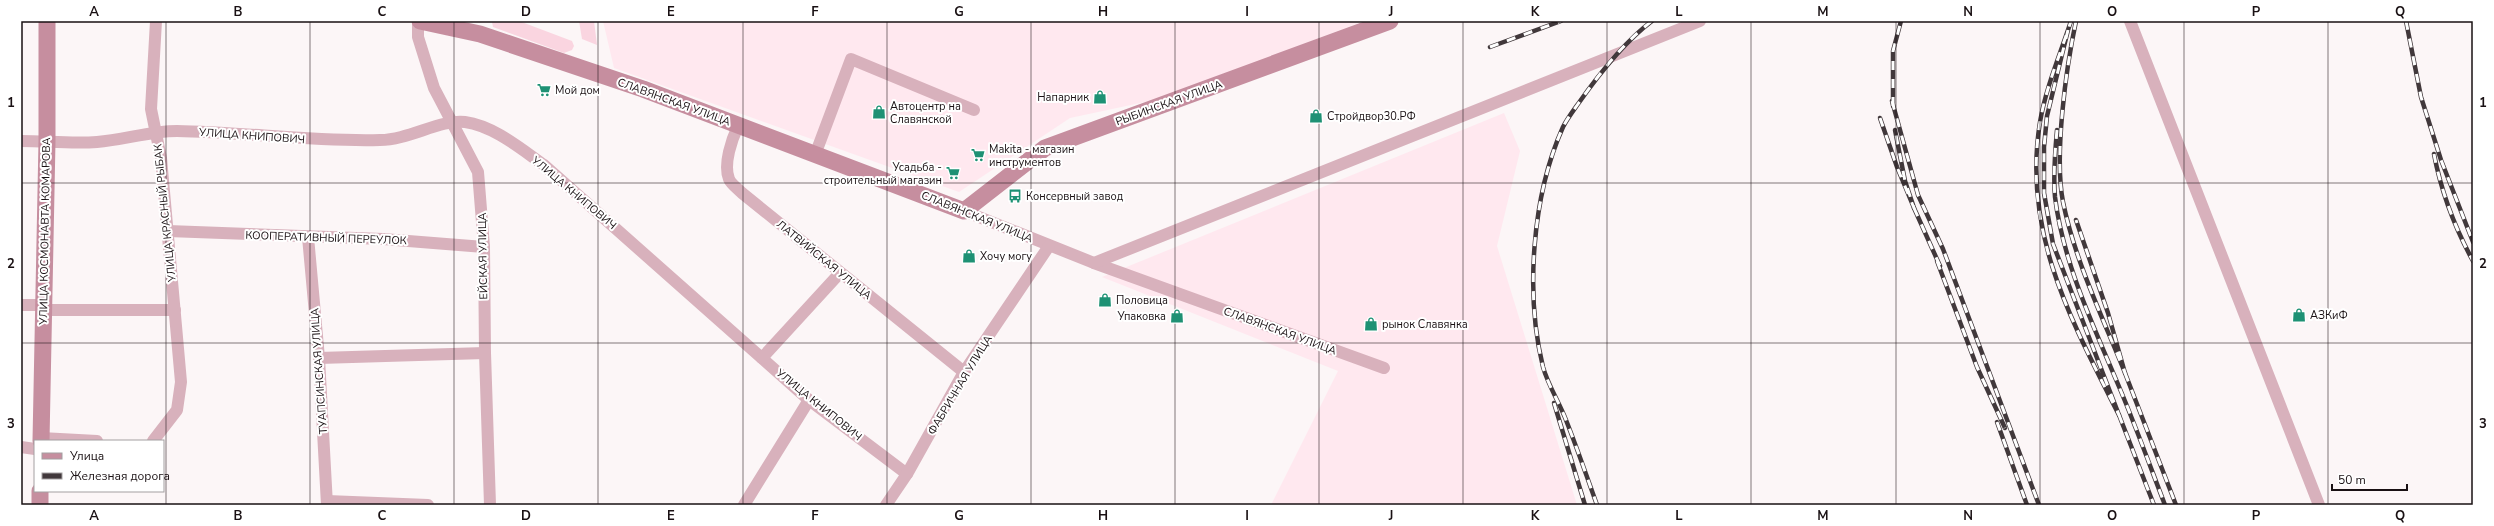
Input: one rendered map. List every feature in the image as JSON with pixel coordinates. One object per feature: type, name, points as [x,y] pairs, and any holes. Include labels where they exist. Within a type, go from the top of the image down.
[{"type":"main road","name":"УЛИЦА КОСМОНАВТА КОМАРОВА","points":[[39,440],[47,141],[47,21]]},
{"type":"main road","name":"СЛАВЯНСКАЯ УЛИЦА","points":[[419,21],[480,34],[643,90],[964,212]]},
{"type":"main road","name":"РЫБИНСКАЯ УЛИЦА","points":[[964,212],[1045,148],[1390,21]]},
{"type":"main road","points":[[40,492],[40,505]]},
{"type":"street","name":"УЛИЦА КРАСНЫЙ РЫБАК","points":[[154,440],[177,410],[181,382],[160,144],[155,132],[151,109],[156,21]]},
{"type":"street","name":"ЕЙСКАЯ УЛИЦА","points":[[419,21],[418,37],[424,62],[434,88],[478,172],[484,247],[485,353],[490,505]]},
{"type":"street","points":[[1094,263],[1700,21]]},
{"type":"street","points":[[2130,21],[2319,505]]},
{"type":"street","points":[[815,155],[851,59],[974,110]]},
{"type":"street","name":"УЛИЦА КНИПОВИЧ","points":[[21,141],[94,142],[123,140],[155,132],[180,131],[335,141],[382,140],[417,134],[452,121],[467,122],[513,143],[544,165],[810,400],[907,474]]},
{"type":"street","name":"ЛАТВИЙСКАЯ УЛИЦА","points":[[738,126],[732,139],[729,179],[742,193],[839,274],[964,372]]},
{"type":"street","name":"СЛАВЯНСКАЯ УЛИЦА","points":[[964,212],[1094,263],[1384,368]]},
{"type":"street","name":"КООПЕРАТИВНЫЙ ПЕРЕУЛОК","points":[[168,232],[383,239],[484,247]]},
{"type":"street","name":"ТУАПСИНСКАЯ УЛИЦА","points":[[308,237],[319,358],[327,503]]},
{"type":"street","name":"ФАБРИЧНАЯ УЛИЦА","points":[[886,505],[907,474],[964,372],[1049,246]]},
{"type":"street","points":[[762,358],[839,274]]},
{"type":"street","points":[[21,305],[43,307],[175,310]]},
{"type":"street","points":[[319,358],[485,353]]},
{"type":"street","points":[[744,505],[810,400]]},
{"type":"street","points":[[21,447],[34,444]]},
{"type":"street","points":[[327,503],[428,505]]},
{"type":"shaded area","points":[[519,21],[572,41],[574,46],[572,50],[564,53],[493,27],[492,22]]},
{"type":"shaded area","points":[[579,21],[594,21],[597,45],[582,39]]},
{"type":"shaded area","points":[[603,21],[1364,21],[1159,99],[1070,118],[959,192],[614,68]]},
{"type":"shaded area","name":"рынок Славянка","points":[[1504,113],[1520,151],[1497,246],[1577,505],[1271,505],[1338,371],[1102,277]]},
{"type":"railway","points":[[1490,47],[1561,21]]},
{"type":"railway","points":[[1597,505],[1566,420],[1543,367],[1537,339],[1533,277],[1538,214],[1544,183],[1553,154],[1563,127],[1570,115],[1603,70],[1621,49],[1652,21]]},
{"type":"railway","points":[[1893,106],[1893,51],[1901,21]]},
{"type":"railway","points":[[2068,30],[2047,116],[2044,147],[2044,193],[2053,244],[2119,415],[2068,310],[2044,238],[2038,201],[2036,162],[2040,122],[2050,84],[2071,21]]},
{"type":"railway","points":[[2076,21],[2068,62],[2062,112],[2060,160],[2063,202],[2068,224],[2082,268],[2125,373],[2108,313],[2076,220]]},
{"type":"railway","points":[[2406,21],[2421,97],[2441,160],[2473,242]]},
{"type":"railway","points":[[1892,101],[1918,195],[1943,249],[2039,505]]},
{"type":"railway","points":[[1880,118],[1897,167],[1914,208],[1905,181],[1895,130]]},
{"type":"railway","points":[[2057,130],[2054,164],[2054,189],[2059,222],[2065,246],[2072,270],[2090,318],[2132,418],[2165,505]]},
{"type":"railway","points":[[2434,154],[2449,209],[2460,236],[2473,261]]},
{"type":"railway","points":[[1914,208],[1940,266]]},
{"type":"railway","points":[[1937,261],[1977,367],[2005,428]]},
{"type":"railway","points":[[2125,373],[2176,505]]},
{"type":"railway","points":[[1554,403],[1585,505]]},
{"type":"railway","points":[[2119,415],[2154,505]]},
{"type":"railway","points":[[1997,422],[2027,505]]},
{"type":"place","name":"Мой дом","points":[[544,90]]},
{"type":"place","name":"Напарник","points":[[1100,97]]},
{"type":"place","name":"Автоцентр на Славянской","points":[[879,112]]},
{"type":"place","name":"Стройдвор30.РФ","points":[[1316,116]]},
{"type":"place","name":"Makita - магазин инструментов","points":[[978,155]]},
{"type":"place","name":"Усадьба - строительный магазин","points":[[953,173]]},
{"type":"place","name":"Консервный завод","points":[[1015,196]]},
{"type":"place","name":"Хочу могу","points":[[969,256]]},
{"type":"place","name":"Половица","points":[[1105,300]]},
{"type":"place","name":"АЗКиФ","points":[[2299,315]]},
{"type":"place","name":"Упаковка","points":[[1177,316]]},
{"type":"place","name":"рынок Славянка","points":[[1371,324]]}]
